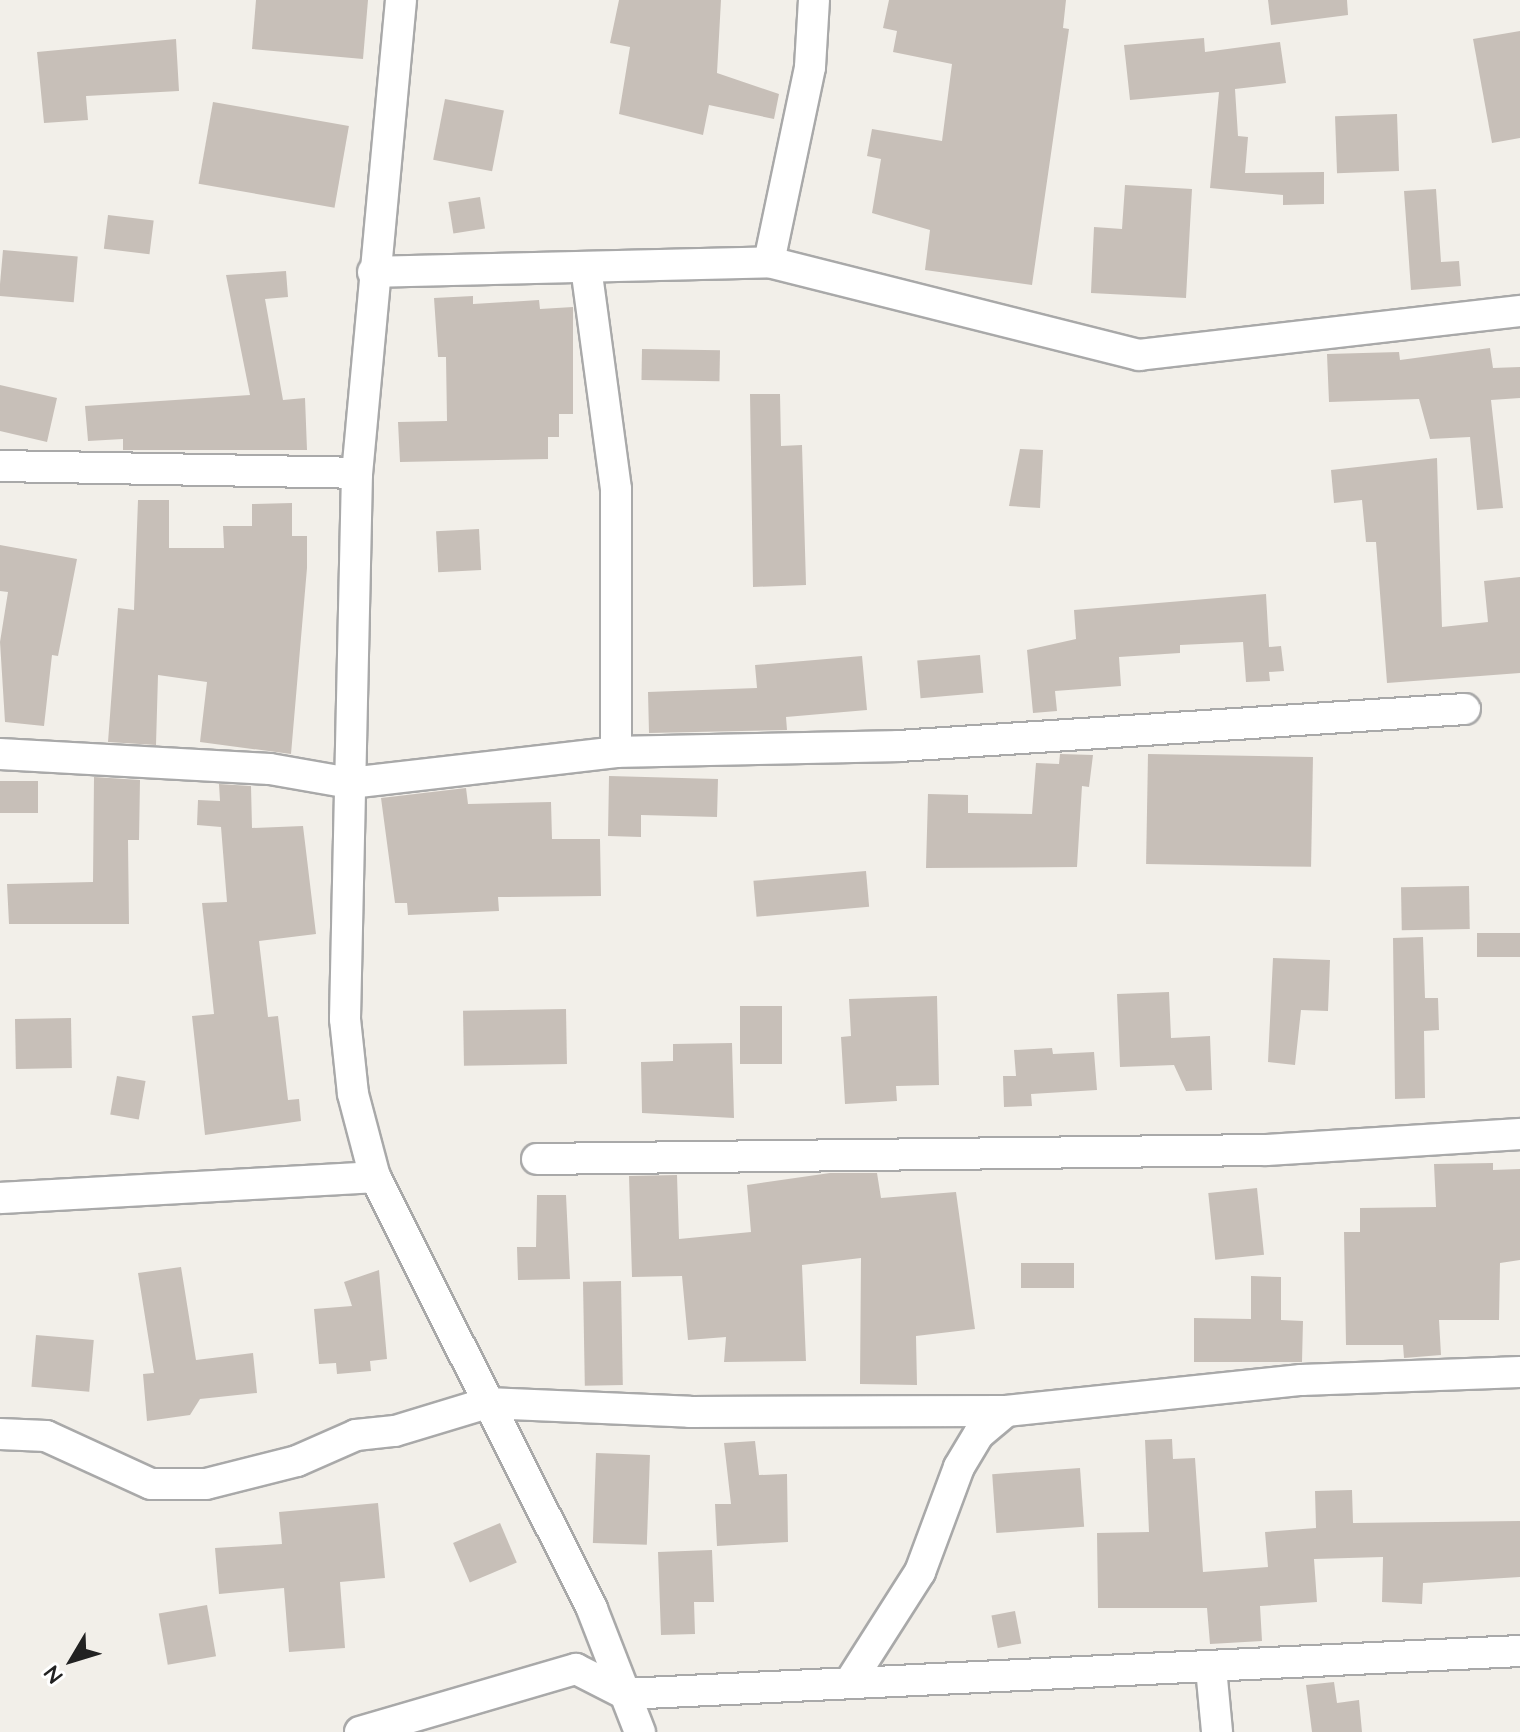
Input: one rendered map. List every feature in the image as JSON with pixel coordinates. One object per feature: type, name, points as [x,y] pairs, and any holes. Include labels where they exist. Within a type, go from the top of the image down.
[{"type":"street","points":[[401,0],[373,272],[357,473],[345,1019],[353,1094],[375,1177],[592,1609],[640,1732]]},
{"type":"street","points":[[769,262],[810,67],[814,0]]},
{"type":"street","points":[[373,272],[769,262],[1139,355],[1520,311]]},
{"type":"street","points":[[586,267],[616,489],[616,752]]},
{"type":"street","points":[[0,466],[357,473]]},
{"type":"street","points":[[0,754],[270,769],[350,783],[616,752],[899,746],[1465,709]]},
{"type":"street","points":[[537,1159],[1266,1150],[1520,1134]]},
{"type":"street","points":[[0,1198],[375,1177]]},
{"type":"street","points":[[0,1434],[46,1436],[151,1484],[206,1484],[297,1461],[356,1435],[395,1431],[487,1403],[690,1412],[1006,1411],[1301,1380],[1520,1372]]},
{"type":"street","points":[[853,1677],[920,1572],[959,1467],[979,1434],[1006,1411]]},
{"type":"street","points":[[360,1732],[576,1669],[625,1694],[853,1677],[1211,1668],[1520,1651]]},
{"type":"street","points":[[1211,1668],[1217,1732]]},
{"type":"building","points":[[256,0],[368,0],[363,59],[252,49]]},
{"type":"building","points":[[619,0],[721,0],[717,73],[779,94],[774,119],[709,105],[703,135],[619,114],[630,47],[610,43]]},
{"type":"building","points":[[889,0],[1066,0],[1063,28],[1069,29],[1032,285],[925,270],[930,230],[872,213],[881,159],[867,156],[872,129],[942,141],[952,64],[893,52],[897,31],[883,28]]},
{"type":"building","points":[[1268,0],[1347,0],[1348,15],[1271,25]]},
{"type":"building","points":[[1520,31],[1520,138],[1492,143],[1473,39]]},
{"type":"building","points":[[1204,38],[1205,52],[1280,42],[1286,83],[1235,89],[1238,136],[1248,137],[1245,173],[1324,172],[1324,204],[1283,205],[1283,195],[1210,188],[1219,92],[1130,100],[1124,45]]},
{"type":"building","points":[[176,39],[179,91],[86,96],[88,120],[44,123],[37,52]]},
{"type":"building","points":[[445,99],[504,110],[492,171],[433,160]]},
{"type":"building","points":[[213,102],[349,126],[334,208],[199,184]]},
{"type":"building","points":[[1397,114],[1399,171],[1337,173],[1335,116]]},
{"type":"building","points":[[1125,185],[1192,189],[1186,298],[1091,293],[1094,227],[1122,229]]},
{"type":"building","points":[[1436,189],[1441,262],[1459,261],[1461,286],[1411,290],[1404,191]]},
{"type":"building","points":[[480,197],[485,229],[453,234],[448,202]]},
{"type":"building","points":[[108,215],[154,221],[150,254],[104,249]]},
{"type":"building","points":[[3,250],[78,257],[74,302],[0,296]]},
{"type":"building","points":[[286,271],[288,297],[265,299],[283,400],[305,398],[307,450],[123,450],[123,439],[88,441],[85,406],[250,395],[226,275]]},
{"type":"building","points":[[473,296],[473,304],[539,300],[540,309],[573,307],[573,414],[559,414],[559,437],[548,437],[548,459],[400,462],[398,422],[447,421],[446,357],[438,357],[434,298]]},
{"type":"building","points":[[1490,348],[1493,368],[1520,367],[1520,398],[1491,400],[1503,508],[1477,510],[1470,437],[1430,439],[1419,399],[1329,402],[1327,354],[1399,352],[1400,360]]},
{"type":"building","points":[[642,349],[720,350],[719,381],[641,380]]},
{"type":"building","points":[[0,385],[57,398],[47,442],[0,431]]},
{"type":"building","points":[[750,394],[780,394],[781,446],[802,445],[806,585],[753,587]]},
{"type":"building","points":[[1020,449],[1043,450],[1040,508],[1009,506]]},
{"type":"building","points":[[1437,458],[1442,627],[1488,622],[1484,581],[1520,577],[1520,673],[1387,683],[1376,542],[1366,542],[1362,500],[1334,503],[1331,470]]},
{"type":"building","points":[[138,500],[169,500],[169,548],[224,548],[223,526],[252,526],[252,504],[292,503],[292,536],[307,536],[307,568],[291,754],[200,742],[207,682],[158,675],[156,745],[108,742],[118,608],[134,610]]},
{"type":"building","points":[[479,529],[481,570],[438,572],[436,531]]},
{"type":"building","points":[[0,545],[77,559],[58,656],[52,655],[44,726],[5,722],[0,642],[8,592],[0,591]]},
{"type":"building","points":[[1266,594],[1269,647],[1281,646],[1284,671],[1269,672],[1270,681],[1246,682],[1243,642],[1180,645],[1180,653],[1119,657],[1121,686],[1055,691],[1057,711],[1033,713],[1027,650],[1076,639],[1074,610]]},
{"type":"building","points":[[980,655],[983,693],[921,698],[917,660]]},
{"type":"building","points":[[862,656],[867,710],[786,717],[787,730],[649,733],[648,692],[757,688],[755,665]]},
{"type":"building","points":[[1060,754],[1093,755],[1089,787],[1082,786],[1077,867],[926,868],[928,794],[968,795],[968,813],[1032,814],[1036,763],[1059,764]]},
{"type":"building","points":[[1148,754],[1313,757],[1311,867],[1146,864]]},
{"type":"building","points":[[609,776],[718,779],[717,817],[641,815],[641,837],[608,836]]},
{"type":"building","points":[[94,777],[140,780],[139,840],[128,840],[129,924],[9,924],[7,884],[93,882]]},
{"type":"building","points":[[0,781],[38,781],[38,813],[0,813]]},
{"type":"building","points":[[219,784],[251,786],[252,828],[303,826],[316,934],[259,941],[268,1017],[278,1016],[288,1100],[299,1099],[301,1121],[205,1135],[192,1016],[214,1014],[202,903],[227,902],[221,827],[197,825],[198,800],[220,801]]},
{"type":"building","points":[[466,788],[468,804],[551,802],[552,839],[600,839],[601,896],[498,897],[499,911],[408,915],[407,903],[395,903],[381,798]]},
{"type":"building","points":[[866,871],[869,907],[757,917],[753,881]]},
{"type":"building","points":[[1469,886],[1470,929],[1402,930],[1401,887]]},
{"type":"building","points":[[1477,933],[1520,933],[1520,957],[1477,957]]},
{"type":"building","points":[[1423,937],[1425,998],[1438,998],[1439,1030],[1424,1031],[1425,1098],[1395,1099],[1393,938]]},
{"type":"building","points":[[1273,958],[1330,960],[1328,1011],[1301,1010],[1295,1065],[1268,1062]]},
{"type":"building","points":[[1169,992],[1171,1038],[1210,1036],[1212,1090],[1186,1091],[1174,1065],[1120,1067],[1117,994]]},
{"type":"building","points":[[937,996],[939,1085],[896,1086],[897,1101],[845,1104],[841,1037],[851,1036],[849,999]]},
{"type":"building","points":[[740,1006],[782,1006],[782,1064],[740,1064]]},
{"type":"building","points":[[566,1009],[567,1064],[464,1066],[463,1011]]},
{"type":"building","points":[[71,1018],[72,1068],[16,1069],[15,1019]]},
{"type":"building","points":[[732,1043],[734,1118],[642,1113],[641,1062],[673,1061],[673,1044]]},
{"type":"building","points":[[1052,1048],[1053,1054],[1094,1052],[1097,1090],[1031,1094],[1032,1106],[1004,1107],[1003,1076],[1016,1076],[1014,1050]]},
{"type":"building","points":[[117,1076],[146,1081],[139,1119],[110,1114]]},
{"type":"building","points":[[1493,1163],[1493,1170],[1520,1169],[1520,1260],[1500,1263],[1499,1320],[1439,1320],[1441,1355],[1404,1358],[1403,1345],[1346,1345],[1344,1232],[1360,1232],[1360,1208],[1436,1207],[1434,1164]]},
{"type":"building","points":[[830,1173],[877,1173],[881,1198],[956,1192],[975,1329],[916,1336],[917,1385],[860,1384],[861,1258],[802,1265],[806,1361],[724,1362],[726,1337],[688,1340],[682,1276],[632,1277],[629,1176],[677,1175],[679,1239],[751,1232],[747,1185]]},
{"type":"building","points":[[1257,1188],[1264,1255],[1215,1260],[1208,1193]]},
{"type":"building","points":[[537,1195],[566,1195],[570,1279],[518,1280],[517,1247],[536,1247]]},
{"type":"building","points":[[1021,1263],[1074,1263],[1074,1288],[1021,1288]]},
{"type":"building","points":[[181,1267],[196,1360],[253,1353],[257,1393],[200,1399],[190,1415],[147,1421],[143,1374],[154,1373],[138,1273]]},
{"type":"building","points":[[379,1270],[387,1359],[370,1361],[371,1371],[337,1374],[336,1363],[319,1364],[314,1309],[352,1306],[344,1282]]},
{"type":"building","points":[[1251,1276],[1281,1277],[1281,1320],[1303,1321],[1302,1362],[1194,1362],[1194,1318],[1251,1319]]},
{"type":"building","points":[[621,1281],[623,1385],[585,1386],[583,1282]]},
{"type":"building","points":[[36,1335],[94,1340],[89,1392],[31,1387]]},
{"type":"building","points":[[1172,1439],[1173,1459],[1195,1458],[1203,1572],[1268,1567],[1265,1532],[1316,1528],[1315,1491],[1352,1490],[1353,1523],[1520,1521],[1520,1577],[1423,1583],[1422,1604],[1382,1602],[1383,1557],[1314,1559],[1317,1602],[1260,1606],[1262,1641],[1210,1644],[1207,1608],[1098,1608],[1097,1533],[1149,1532],[1145,1440]]},
{"type":"building","points":[[755,1441],[759,1475],[787,1474],[788,1542],[717,1546],[715,1504],[731,1504],[724,1443]]},
{"type":"building","points":[[596,1453],[650,1455],[647,1545],[593,1543]]},
{"type":"building","points":[[1080,1468],[1084,1527],[996,1533],[992,1474]]},
{"type":"building","points":[[378,1503],[385,1578],[340,1582],[345,1648],[289,1652],[284,1588],[219,1594],[215,1548],[282,1544],[279,1512]]},
{"type":"building","points":[[500,1523],[517,1563],[470,1583],[453,1543]]},
{"type":"building","points":[[712,1550],[714,1602],[694,1602],[695,1634],[661,1635],[658,1552]]},
{"type":"building","points":[[207,1605],[216,1656],[168,1665],[159,1614]]},
{"type":"building","points":[[1015,1611],[1021,1643],[998,1648],[991,1616]]},
{"type":"building","points":[[1334,1682],[1337,1703],[1359,1700],[1362,1732],[1312,1732],[1306,1685]]}]
